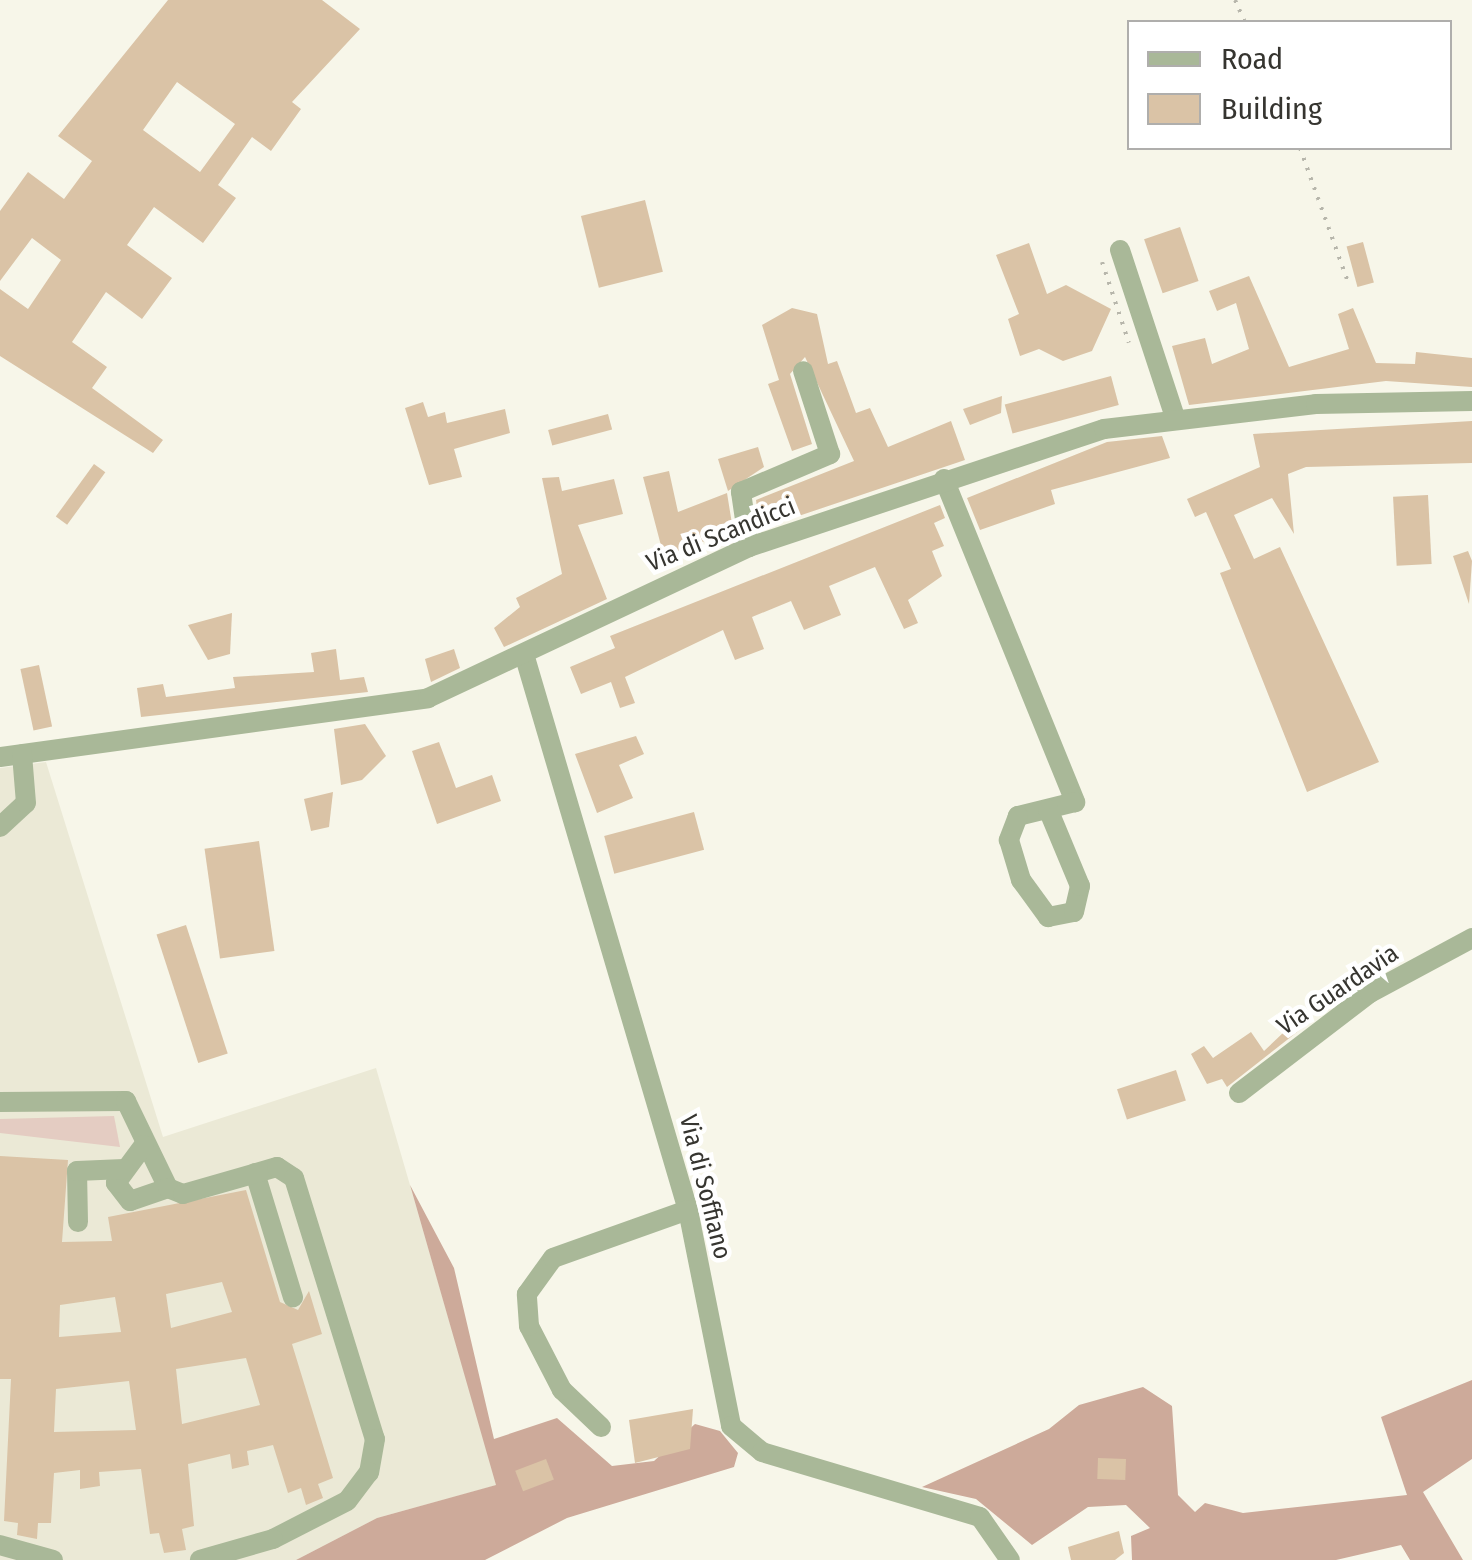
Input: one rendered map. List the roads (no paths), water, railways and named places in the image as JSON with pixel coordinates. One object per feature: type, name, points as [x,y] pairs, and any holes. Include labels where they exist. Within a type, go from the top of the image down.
[{"type":"street","points":[[1120,250],[1175,417]]},
{"type":"street","points":[[749,547],[741,492],[830,454],[802,371]]},
{"type":"street","name":"Via di Scandicci","points":[[0,757],[409,704],[749,547],[944,478],[1175,417],[1472,401]]},
{"type":"street","points":[[944,478],[1074,802],[1018,816],[1009,840],[1022,880],[1048,917],[1074,912],[1080,886],[1048,809]]},
{"type":"street","name":"Via di Soffiano","points":[[524,654],[688,1210],[725,1410],[739,1437],[762,1452],[980,1517],[1010,1560]]},
{"type":"street","points":[[0,827],[26,803],[22,754]]},
{"type":"street","name":"Via Guardavia","points":[[1239,1092],[1370,994],[1472,938]]},
{"type":"street","points":[[0,1102],[126,1101],[168,1188],[183,1194],[255,1172],[284,1168],[298,1184],[374,1449],[347,1502],[273,1539],[200,1560]]},
{"type":"street","points":[[144,1145],[116,1183],[130,1201],[168,1188]]},
{"type":"street","points":[[78,1222],[77,1171],[124,1169]]},
{"type":"street","points":[[255,1172],[293,1297]]},
{"type":"street","points":[[601,1427],[562,1390],[529,1326],[527,1294],[552,1258],[688,1210]]},
{"type":"street","points":[[0,1545],[53,1560]]}]
